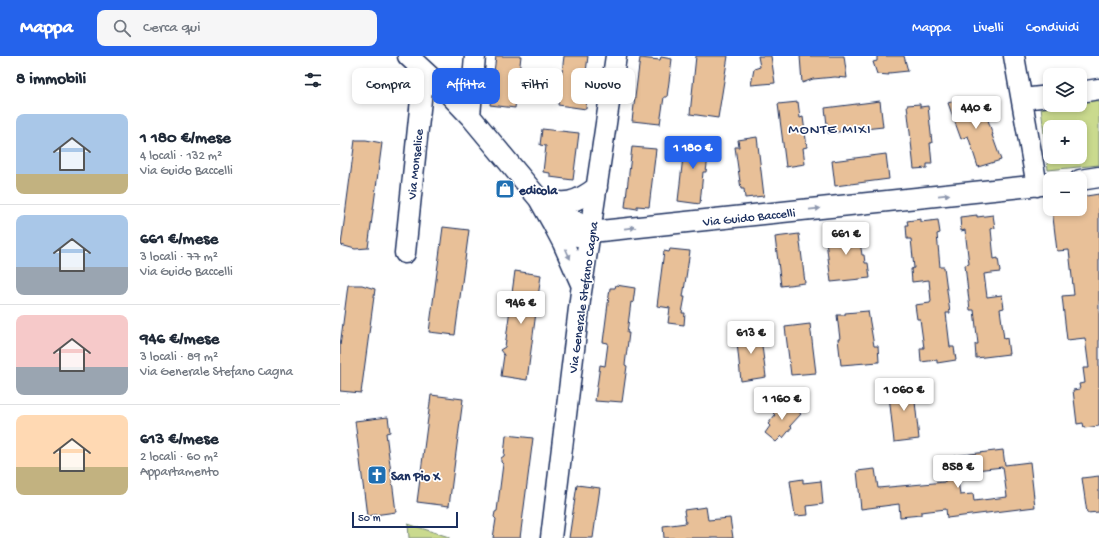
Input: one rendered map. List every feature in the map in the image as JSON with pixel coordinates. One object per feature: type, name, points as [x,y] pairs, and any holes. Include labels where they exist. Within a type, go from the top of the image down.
[{"type":"street","points":[[408,56],[432,79]]},
{"type":"street","points":[[470,116],[475,56]]},
{"type":"street","name":"Via Generale Stefano Cagna","points":[[551,538],[582,286],[616,56]]},
{"type":"street","points":[[1014,56],[1022,99],[1043,181]]},
{"type":"street","name":"Via Monselice","points":[[405,252],[422,90],[432,79]]},
{"type":"street","points":[[1087,91],[1099,89]]},
{"type":"street","points":[[1022,99],[1043,97]]},
{"type":"street","points":[[459,104],[546,200],[561,212],[585,226],[591,232]]},
{"type":"street","points":[[1087,179],[1099,177]]},
{"type":"street","name":"Via Guido Baccelli","points":[[552,222],[567,233],[578,236],[591,232],[1043,185]]},
{"type":"street","points":[[546,200],[567,203],[584,197],[597,188]]},
{"type":"street","points":[[546,200],[552,222],[582,286]]},
{"type":"green space","points":[[1099,100],[1099,165],[1048,170],[1047,164],[1087,164],[1087,120],[1043,120],[1043,125],[1041,107],[1043,107],[1043,112],[1087,112],[1087,101]]},
{"type":"green space","points":[[408,524],[449,537],[449,538],[409,538]]},
{"type":"building","points":[[496,56],[521,56],[520,68],[508,68],[508,104],[515,104],[515,108],[490,105],[500,104],[500,68],[495,68]]},
{"type":"building","points":[[564,56],[588,56],[587,68],[571,68],[571,104],[586,104],[586,109],[558,105],[563,104],[563,68]]},
{"type":"building","points":[[696,56],[728,56],[718,118],[690,114]]},
{"type":"building","points":[[758,56],[771,56],[775,83],[751,85],[754,69],[760,67]]},
{"type":"building","points":[[800,56],[844,56],[847,78],[835,77],[813,79],[802,83]]},
{"type":"building","points":[[877,56],[904,56],[908,71],[889,73],[889,75],[877,74],[873,62],[877,61]]},
{"type":"building","points":[[661,57],[672,59],[667,97],[664,97],[660,124],[632,121],[640,58],[660,60]]},
{"type":"building","points":[[964,98],[966,103],[981,99],[1001,160],[978,167],[968,136],[961,139],[948,103]]},
{"type":"building","points":[[880,101],[883,127],[828,133],[825,108]]},
{"type":"building","points":[[798,102],[800,118],[803,117],[807,147],[803,148],[805,164],[786,167],[778,104]]},
{"type":"building","points":[[920,104],[920,107],[928,106],[932,143],[930,143],[932,164],[927,164],[927,168],[914,169],[907,105]]},
{"type":"building","points":[[542,129],[579,133],[573,180],[550,177],[550,173],[543,172],[546,146],[540,145]]},
{"type":"building","points":[[757,137],[764,196],[745,198],[744,189],[741,189],[735,147],[739,147],[738,140]]},
{"type":"building","points":[[685,139],[710,142],[706,172],[703,172],[700,204],[678,201]]},
{"type":"building","points":[[355,140],[366,140],[382,143],[368,248],[355,249],[341,245]]},
{"type":"building","points":[[632,147],[656,149],[649,207],[637,206],[637,209],[625,207]]},
{"type":"building","points":[[886,154],[889,179],[835,186],[832,161]]},
{"type":"building","points":[[1099,194],[1099,426],[1084,428],[1083,423],[1077,424],[1073,390],[1080,389],[1079,384],[1085,383],[1083,368],[1089,368],[1085,338],[1067,340],[1062,296],[1074,295],[1069,250],[1057,251],[1053,216],[1087,216],[1087,196]]},
{"type":"building","points":[[977,215],[977,217],[993,215],[995,228],[991,229],[994,259],[998,258],[1000,272],[984,274],[987,297],[1002,295],[1004,308],[1000,309],[1004,339],[1007,338],[1009,354],[976,358],[975,344],[978,344],[974,310],[970,310],[965,265],[969,264],[965,230],[961,231],[960,217]]},
{"type":"building","points":[[921,219],[921,222],[938,220],[940,233],[937,234],[940,267],[944,267],[950,313],[946,313],[950,347],[954,347],[956,360],[937,363],[937,360],[921,362],[920,348],[924,348],[920,319],[917,319],[915,305],[930,303],[929,280],[912,282],[911,269],[914,268],[911,239],[907,239],[906,225],[908,225],[907,221]]},
{"type":"building","points":[[443,227],[469,230],[455,335],[429,332]]},
{"type":"building","points":[[858,228],[862,255],[864,255],[865,263],[868,263],[870,278],[831,282],[826,241],[829,241],[828,233],[836,232],[836,230]]},
{"type":"building","points":[[799,234],[805,283],[781,286],[775,237]]},
{"type":"building","points":[[670,249],[690,251],[683,297],[685,297],[682,313],[685,313],[684,325],[668,323],[670,308],[657,306],[664,251],[669,252]]},
{"type":"building","points":[[515,271],[541,275],[527,380],[501,376],[504,355],[500,350],[505,347],[511,301],[507,295],[512,293]]},
{"type":"building","points":[[348,285],[362,285],[375,289],[361,393],[340,391],[340,346]]},
{"type":"building","points":[[616,285],[635,288],[633,303],[631,302],[627,333],[629,333],[625,365],[627,366],[622,402],[595,401],[600,365],[605,366],[608,343],[603,342],[610,288],[615,288]]},
{"type":"building","points":[[868,311],[874,346],[878,346],[879,362],[841,365],[837,315]]},
{"type":"building","points":[[810,324],[816,373],[791,375],[785,327]]},
{"type":"building","points":[[760,330],[766,377],[741,381],[736,333]]},
{"type":"building","points":[[913,383],[919,439],[894,442],[888,386]]},
{"type":"building","points":[[431,395],[463,399],[449,506],[417,502]]},
{"type":"building","points":[[784,400],[801,414],[790,426],[792,427],[783,438],[782,436],[776,442],[765,433],[770,426],[768,424],[775,415],[773,413]]},
{"type":"building","name":"San Pio X","points":[[388,417],[390,432],[386,433],[396,512],[367,516],[355,421]]},
{"type":"building","points":[[506,435],[533,438],[520,538],[493,538],[496,519],[494,517],[495,512],[497,511],[503,464],[501,462],[501,458],[504,456]]},
{"type":"building","points":[[1003,450],[1005,465],[1030,462],[1035,507],[947,518],[946,509],[921,512],[921,515],[900,517],[899,504],[861,509],[857,471],[875,469],[878,488],[945,482],[944,472],[949,472],[948,461],[954,460],[954,456]],"holes":[[[1003,467],[1007,497],[974,501],[973,494],[960,495],[957,472]]]},
{"type":"building","points":[[1099,476],[1099,512],[1087,513],[1082,478]]},
{"type":"building","points":[[803,479],[803,483],[821,481],[823,504],[807,506],[808,515],[795,516],[790,481]]},
{"type":"building","points":[[577,485],[600,488],[593,538],[569,538]]},
{"type":"building","points":[[706,507],[708,520],[730,518],[733,538],[664,538],[663,526],[686,523],[684,510]]},
{"type":"place","name":"edicola","points":[[505,189]]},
{"type":"place","name":"San Pio X","points":[[377,475]]},
{"type":"district","name":"MONTE MIXI","points":[[830,128]]}]
